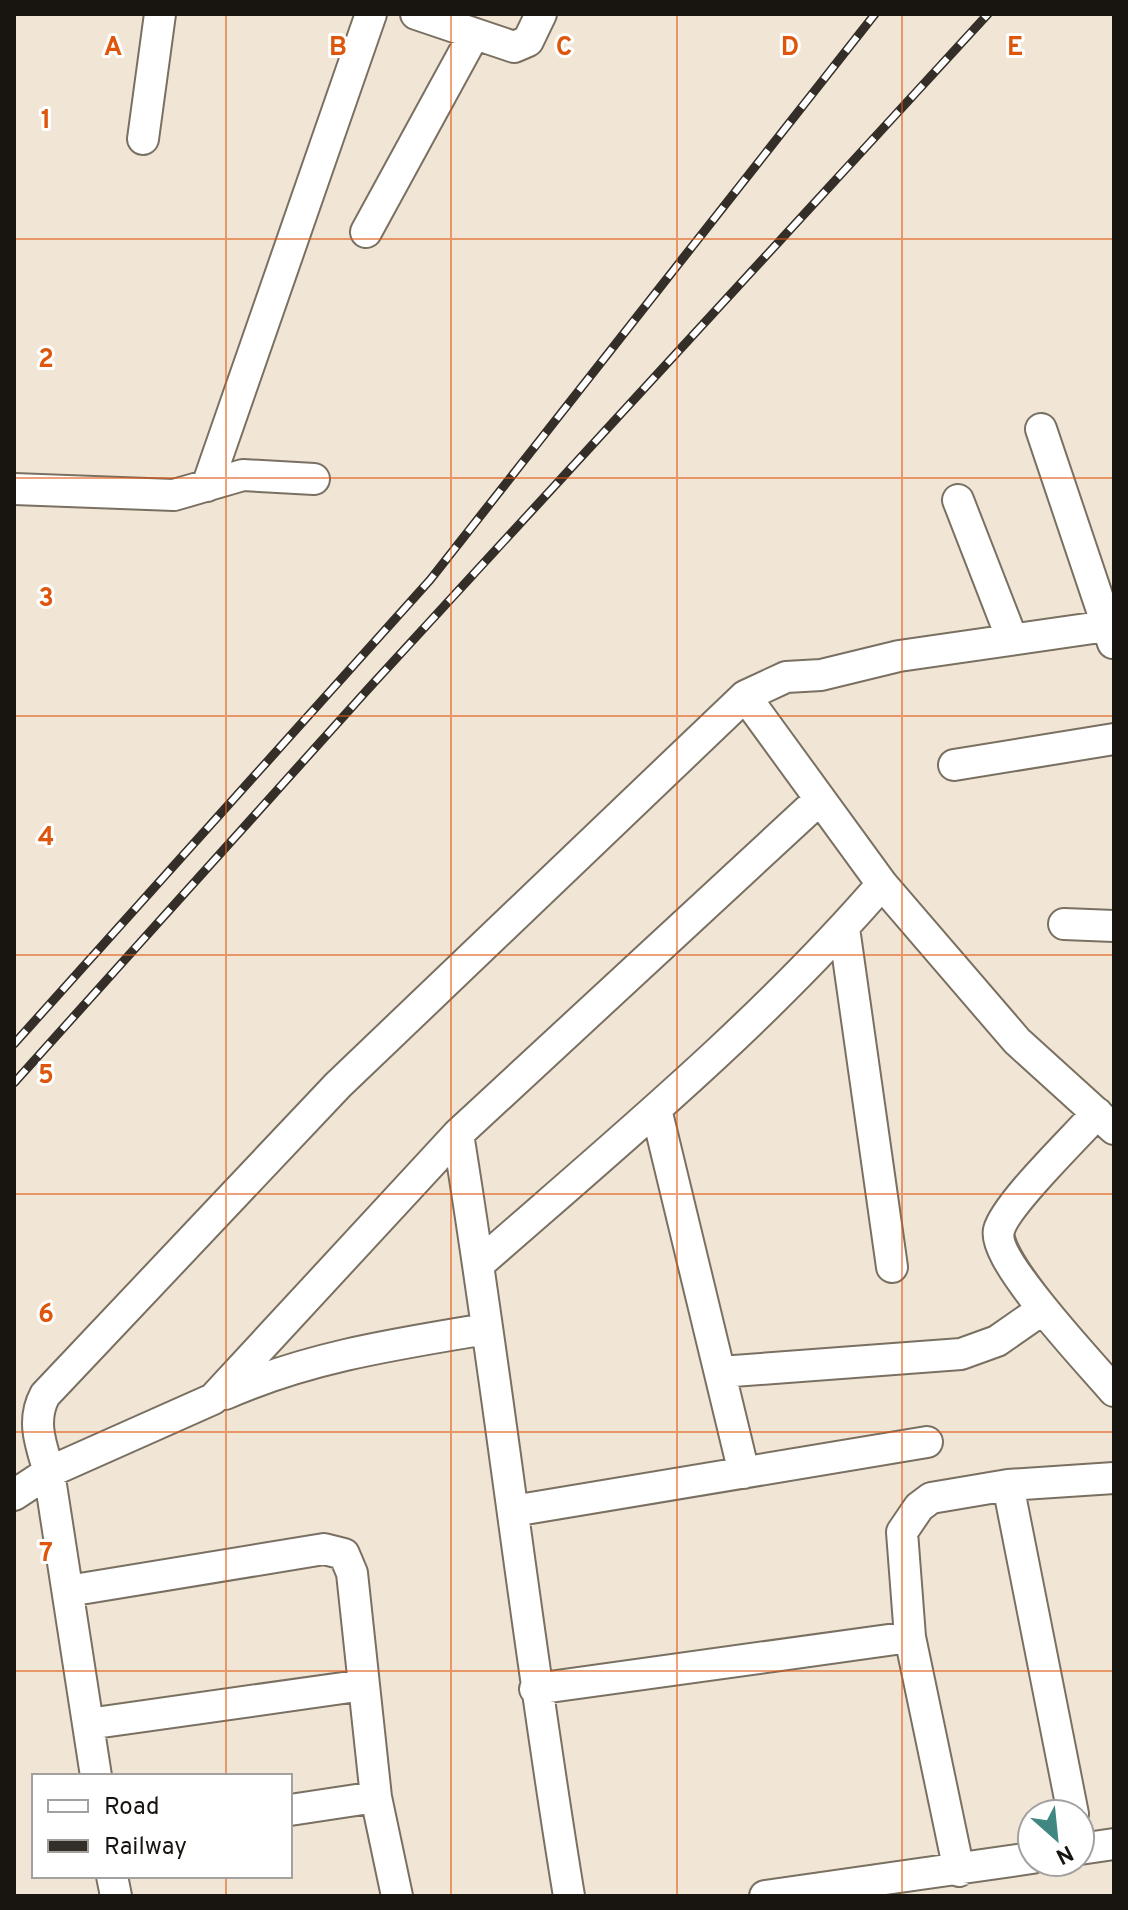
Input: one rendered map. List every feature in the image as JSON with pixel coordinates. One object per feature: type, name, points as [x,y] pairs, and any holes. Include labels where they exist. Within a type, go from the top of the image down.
[{"type":"street","points":[[143,139],[160,14]]},
{"type":"street","points":[[207,486],[371,14]]},
{"type":"street","points":[[416,14],[473,36],[514,47],[522,45],[534,32],[541,14]]},
{"type":"street","points":[[366,232],[473,36]]},
{"type":"street","points":[[96,1774],[49,1472],[36,1422],[37,1408],[45,1395],[338,1085],[745,696],[786,677],[830,674],[899,656],[1012,639],[1111,632],[1041,429]]},
{"type":"street","points":[[14,489],[174,495],[243,475],[314,479]]},
{"type":"street","points":[[958,500],[1012,639]]},
{"type":"street","points":[[745,696],[882,884],[1017,1041],[1105,1121],[1006,1216],[999,1228],[1001,1252],[1043,1309],[1114,1391]]},
{"type":"street","points":[[954,765],[1114,739]]},
{"type":"street","points":[[213,1399],[458,1134],[820,799]]},
{"type":"street","points":[[479,1264],[656,1109],[844,928],[882,884]]},
{"type":"street","points":[[1064,924],[1114,926]]},
{"type":"street","points":[[844,928],[892,1267]]},
{"type":"street","points":[[656,1109],[744,1473]]},
{"type":"street","points":[[458,1134],[479,1264],[535,1689],[569,1896]]},
{"type":"street","points":[[720,1372],[961,1354],[997,1341],[1043,1309]]},
{"type":"street","points":[[14,1495],[49,1472],[273,1373],[360,1350],[486,1329]]},
{"type":"street","points":[[513,1511],[927,1442]]},
{"type":"street","points":[[959,1871],[910,1637],[902,1532],[911,1517],[931,1498],[1008,1485],[1114,1478]]},
{"type":"street","points":[[1008,1485],[1070,1798]]},
{"type":"street","points":[[68,1591],[335,1549],[344,1554],[352,1573],[376,1797],[397,1896]]},
{"type":"street","points":[[535,1689],[910,1637]]},
{"type":"street","points":[[88,1724],[364,1685]]},
{"type":"street","points":[[292,1810],[376,1797]]},
{"type":"street","points":[[765,1896],[1016,1861]]},
{"type":"railway","points":[[14,1044],[430,580],[875,14]]},
{"type":"railway","points":[[14,1083],[369,688],[988,14]]}]
